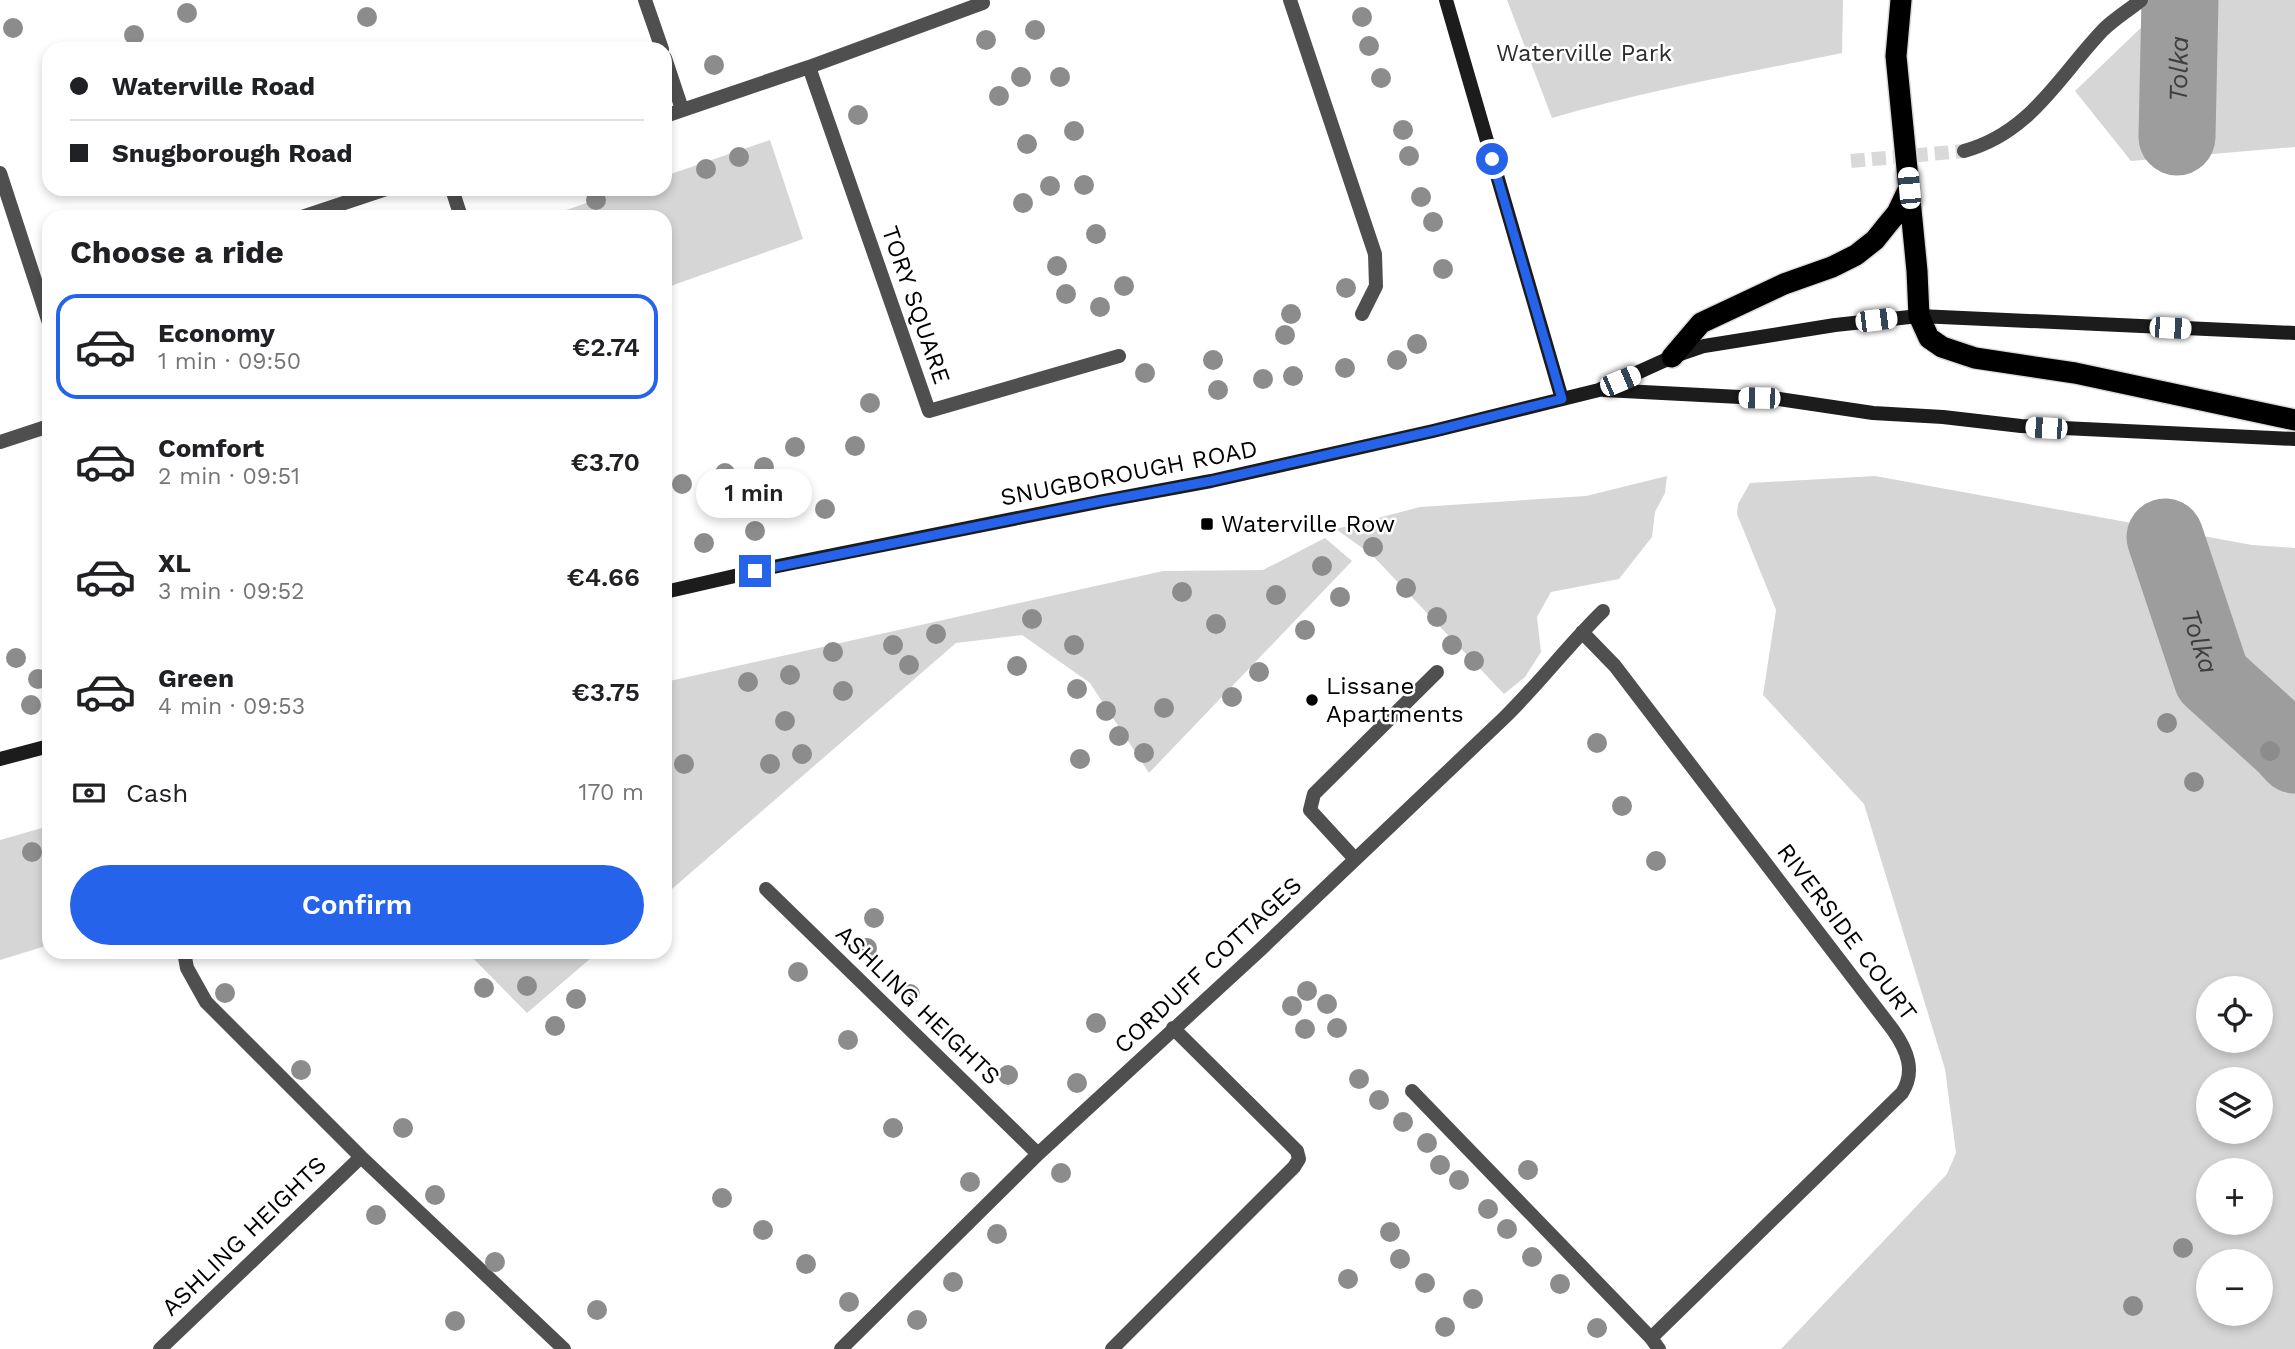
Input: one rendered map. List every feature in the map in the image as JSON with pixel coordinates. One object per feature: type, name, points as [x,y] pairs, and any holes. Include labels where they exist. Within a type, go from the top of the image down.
[{"type":"highway","points":[[1901,0],[1896,56],[1919,316],[1929,338],[1942,347],[1975,358],[2075,373],[2295,420]]},
{"type":"highway","points":[[1672,357],[1701,323],[1784,284],[1832,267],[1856,255],[1888,225],[1909,188]]},
{"type":"main road","points":[[1446,0],[1562,399]]},
{"type":"main road","name":"SNUGBOROUGH ROAD","points":[[672,590],[778,566],[1211,481],[1433,431],[1599,390],[1672,357],[1704,346],[1835,325],[1919,316],[2295,333]]},
{"type":"main road","name":"SNUGBOROUGH ROAD","points":[[1599,390],[1779,399],[1872,413],[1943,416],[2021,426],[2295,439]]},
{"type":"main road","points":[[0,760],[42,748]]},
{"type":"street","points":[[645,0],[660,42]]},
{"type":"street","points":[[1290,0],[1375,254],[1376,286],[1362,314]]},
{"type":"street","points":[[1964,151],[1996,139],[2024,119],[2057,86],[2104,29],[2141,0]]},
{"type":"street","points":[[672,113],[809,67],[983,3]]},
{"type":"street","name":"TORY SQUARE","points":[[809,67],[929,411],[1119,356]]},
{"type":"street","points":[[672,79],[682,109]]},
{"type":"street","points":[[0,173],[42,302]]},
{"type":"street","points":[[323,210],[365,196]]},
{"type":"street","points":[[0,442],[42,428]]},
{"type":"street","name":"CORDUFF COTTAGES","points":[[841,1349],[1038,1154],[1533,690],[1603,611]]},
{"type":"street","name":"RIVERSIDE COURT","points":[[1412,1091],[1655,1344],[1902,1093],[1909,1076],[1906,1051],[1893,1030],[1615,666],[1582,632]]},
{"type":"street","points":[[1355,859],[1310,810],[1314,794],[1437,672]]},
{"type":"street","name":"ASHLING HEIGHTS","points":[[766,889],[1038,1154]]},
{"type":"street","name":"ASHLING HEIGHTS","points":[[185,959],[187,968],[206,1002],[361,1157],[564,1349]]},
{"type":"street","points":[[1112,1349],[1299,1159],[1297,1151],[1173,1028]]},
{"type":"street","name":"ASHLING HEIGHTS","points":[[160,1349],[361,1157]]},
{"type":"green space","name":"Waterville Park","points":[[1507,0],[1843,0],[1842,53],[1660,90],[1552,118]]},
{"type":"green space","points":[[2170,0],[2295,0],[2295,147],[2131,161],[2075,91]]},
{"type":"green space","points":[[770,140],[803,239],[672,286],[672,210],[566,210],[607,196],[672,196],[672,174]]},
{"type":"green space","points":[[1667,476],[1665,493],[1655,512],[1652,537],[1619,579],[1551,592],[1537,617],[1541,652],[1525,677],[1504,694],[1372,555],[1336,529],[1420,507],[1586,496]]},
{"type":"green space","points":[[1875,476],[2252,545],[2295,548],[2295,1349],[1781,1349],[1947,1174],[1956,1153],[1945,1069],[1864,804],[1763,695],[1776,610],[1737,514],[1738,504],[1750,483]]},
{"type":"green space","points":[[1325,538],[1352,561],[1149,773],[1090,683],[1022,635],[956,643],[672,889],[672,680],[1163,571],[1263,570]]},
{"type":"green space","points":[[42,828],[42,947],[0,960],[0,840]]},
{"type":"green space","points":[[474,959],[590,959],[527,1013]]},
{"type":"waterway","name":"Tolka","points":[[2177,137],[2180,0]]},
{"type":"waterway","name":"Tolka","points":[[2165,537],[2212,678],[2295,755]]},
{"type":"tunnel","points":[[1851,161],[1964,151]]},
{"type":"place","name":"Waterville Row","points":[[1207,524]]},
{"type":"place","name":"Lissane Apartments","points":[[1312,700]]},
{"type":"route","points":[[755,571],[1211,481],[1562,399],[1492,159]]}]
